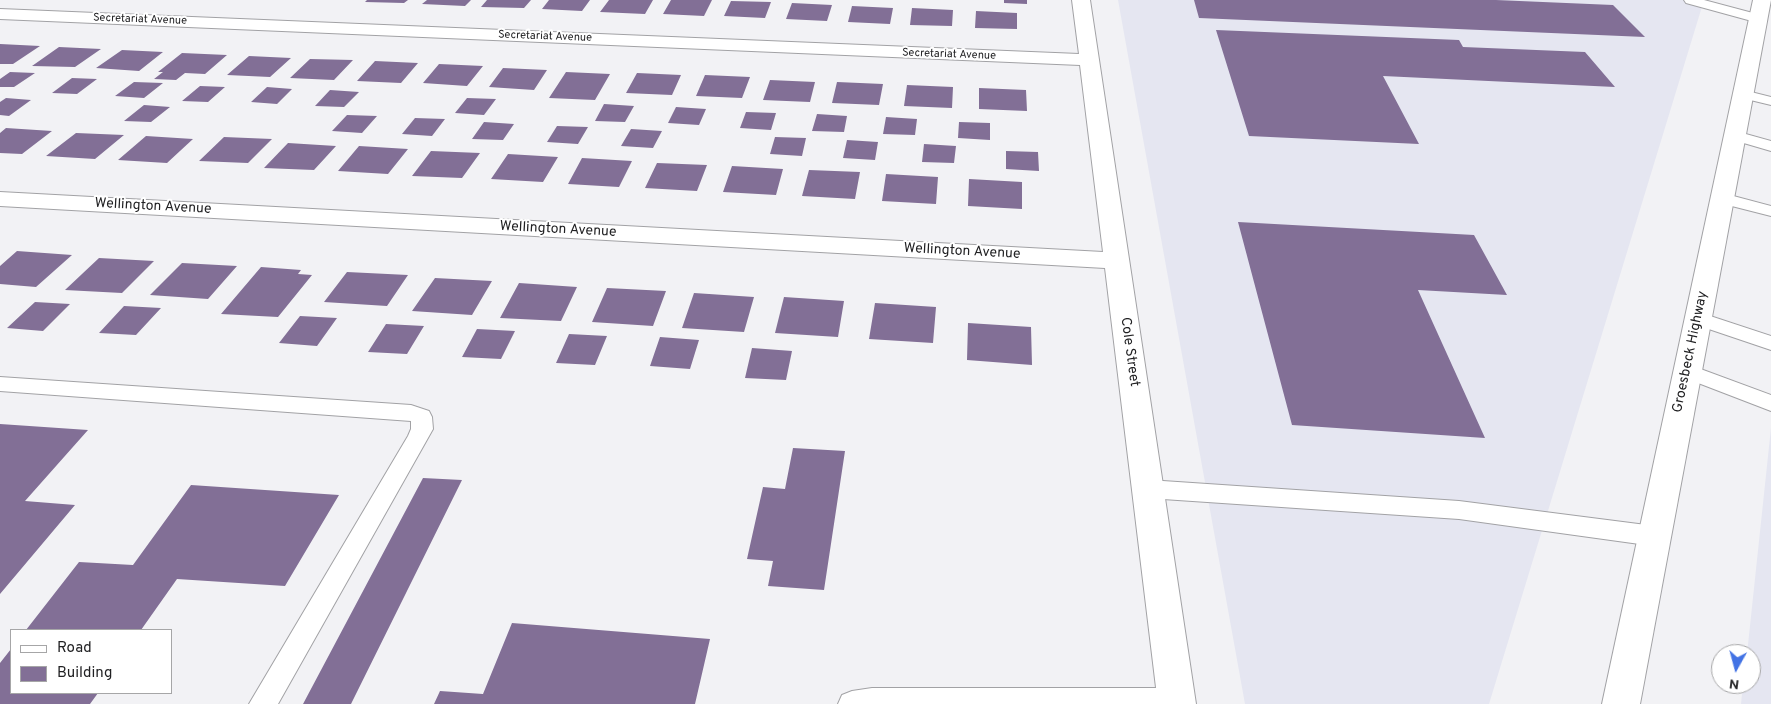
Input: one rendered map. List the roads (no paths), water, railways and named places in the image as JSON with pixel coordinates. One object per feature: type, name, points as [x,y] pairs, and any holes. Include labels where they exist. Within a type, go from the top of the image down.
[{"type":"street","name":"Cole Street","points":[[1082,0],[1176,703]]},
{"type":"street","points":[[116,19],[138,3]]},
{"type":"street","name":"Secretariat Avenue","points":[[0,14],[1089,60]]},
{"type":"street","name":"Groesbeck Highway","points":[[1621,704],[1722,198],[1762,18]]},
{"type":"street","name":"Wellington Avenue","points":[[0,199],[1116,261]]},
{"type":"lane","points":[[1690,0],[1762,18]]},
{"type":"lane","points":[[1744,94],[1771,101]]},
{"type":"lane","points":[[1735,136],[1771,146]]},
{"type":"lane","points":[[1722,198],[1771,211]]},
{"type":"lane","points":[[1698,318],[1771,343]]},
{"type":"lane","points":[[1687,371],[1771,403]]},
{"type":"lane","points":[[0,384],[399,412],[411,413],[420,417],[422,429],[417,439],[263,704]]},
{"type":"lane","points":[[1148,489],[1459,510],[1654,536]]},
{"type":"lane","points":[[852,704],[872,701],[1176,703]]}]
